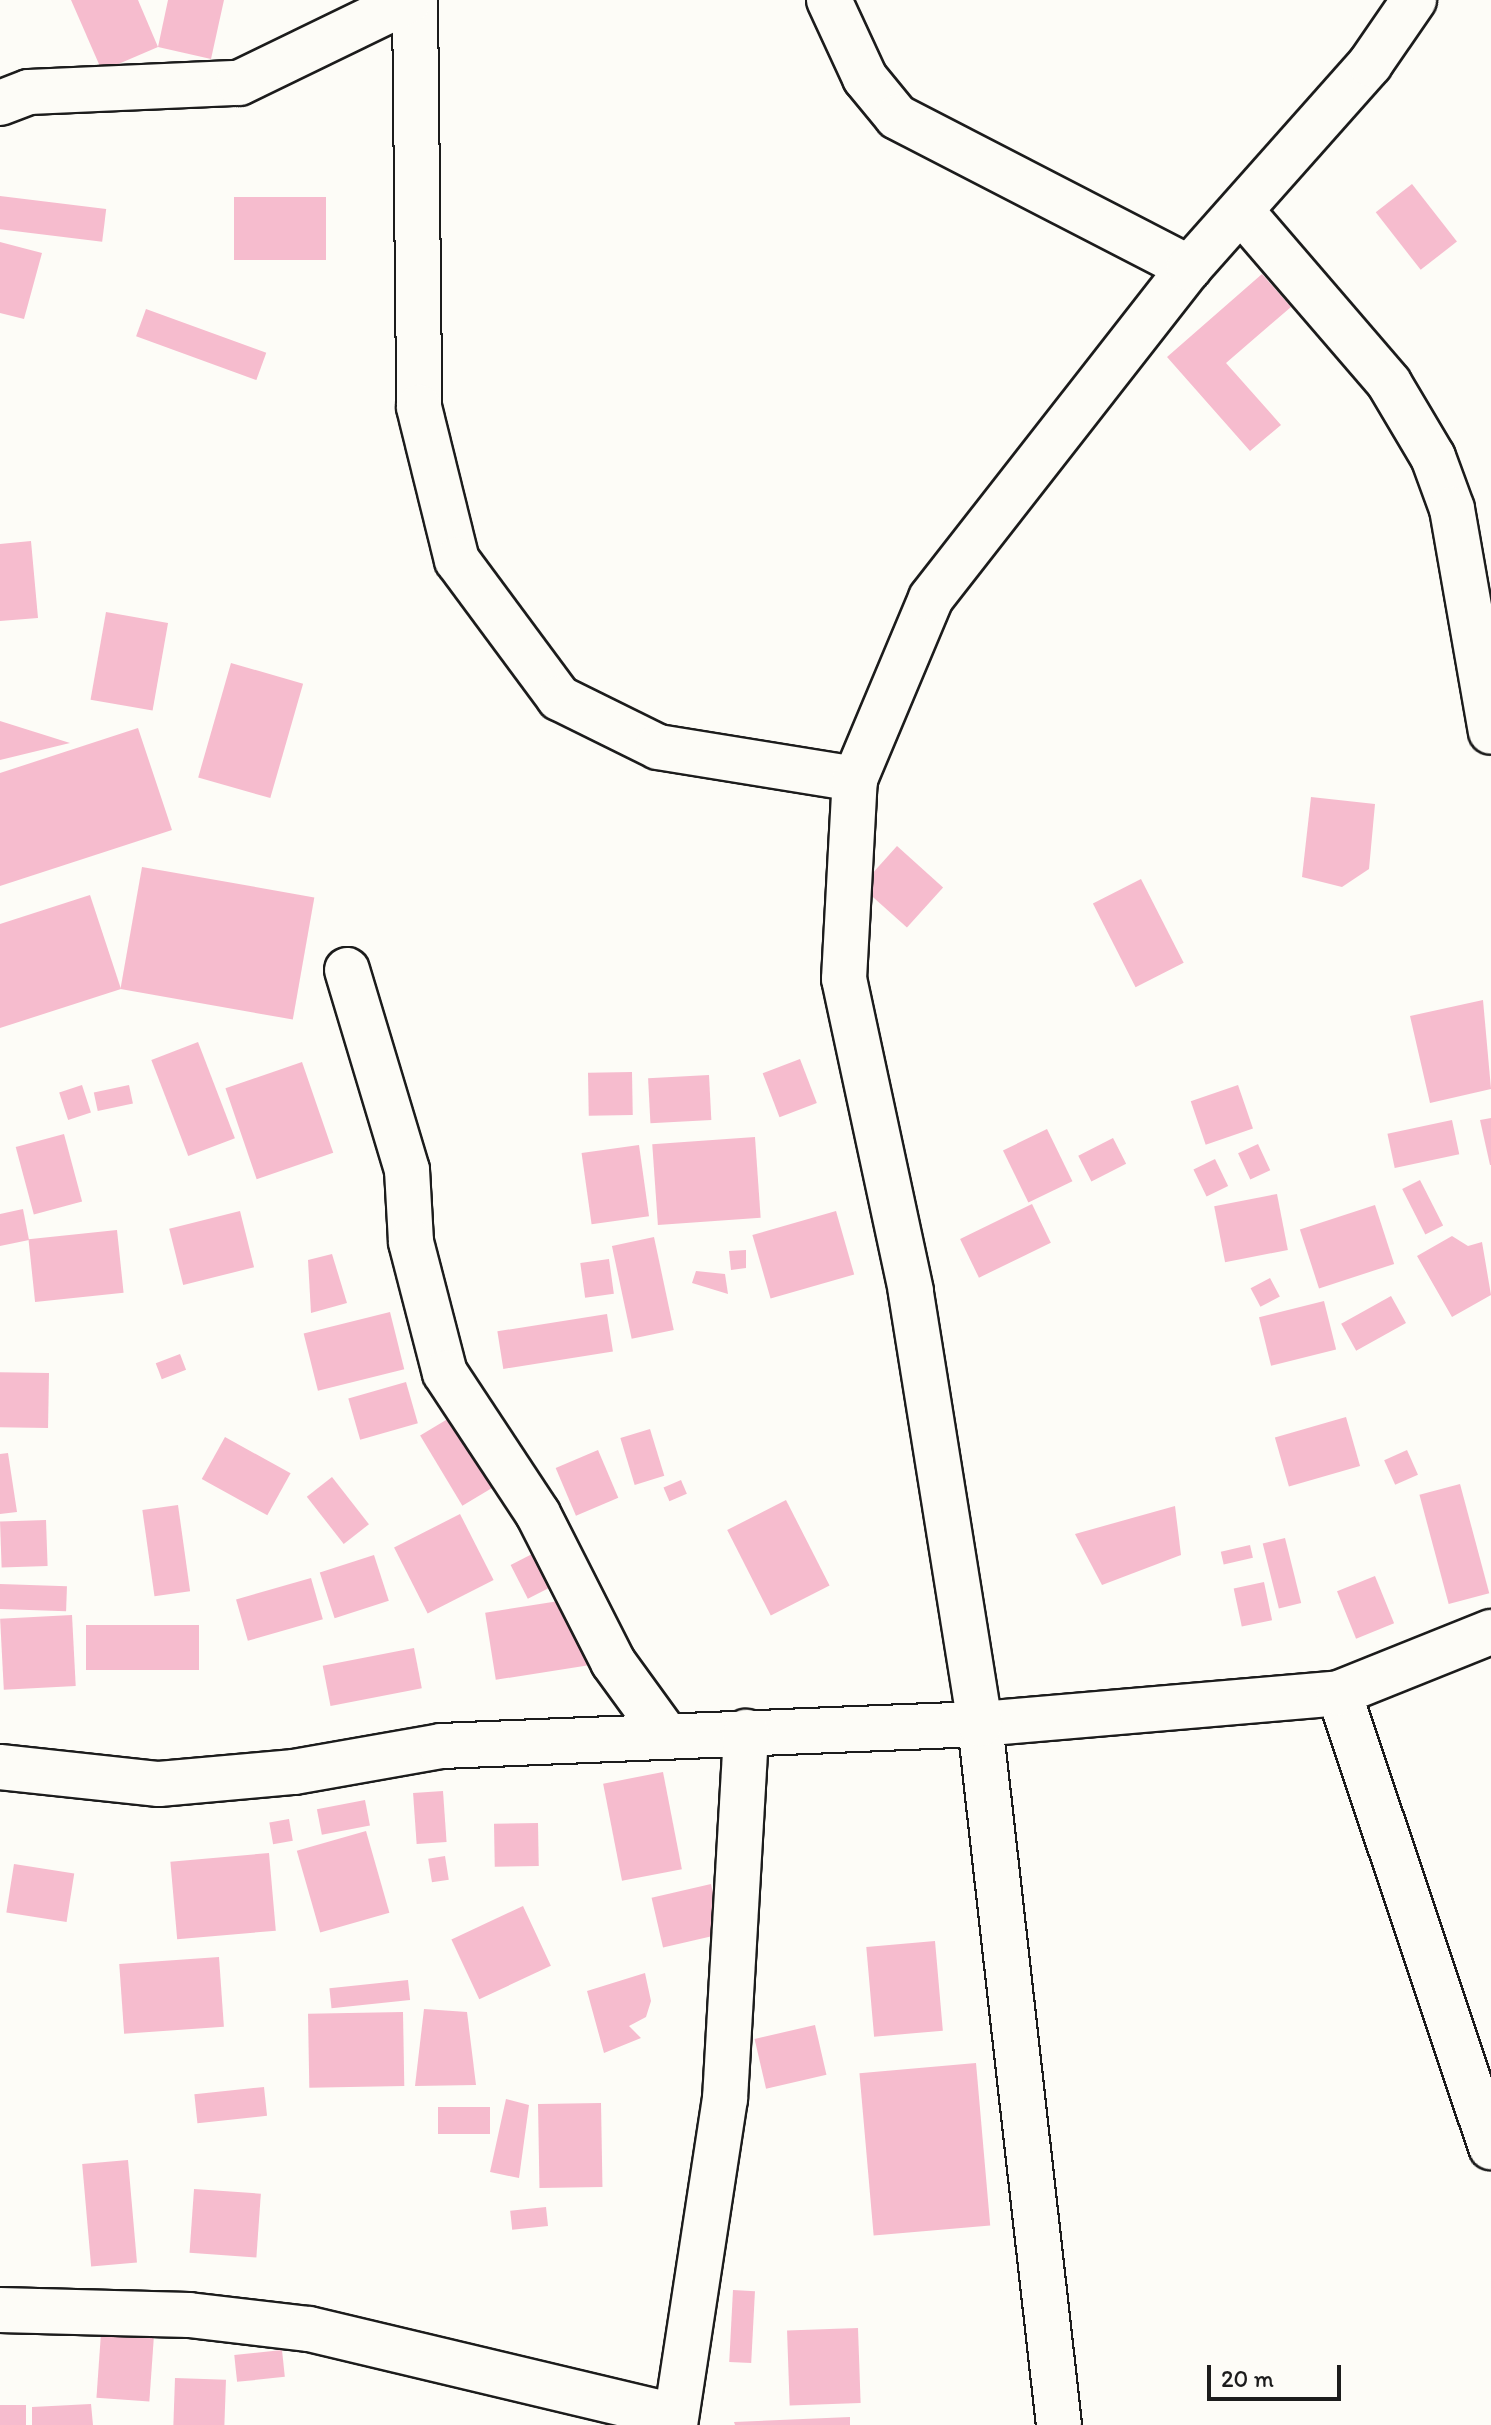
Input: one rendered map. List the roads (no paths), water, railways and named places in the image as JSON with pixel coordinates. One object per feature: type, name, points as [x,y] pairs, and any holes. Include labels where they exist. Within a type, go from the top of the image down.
[{"type":"street","points":[[0,103],[29,92],[239,83],[412,0],[419,407],[457,560],[559,698],[658,747],[855,779]]},
{"type":"street","points":[[829,0],[865,78],[897,117],[1189,268]]},
{"type":"street","points":[[1059,2425],[980,1724],[911,1291],[844,979],[855,779],[931,598],[1189,268],[1243,213],[1370,64],[1414,0]]},
{"type":"street","points":[[1243,213],[1389,383],[1433,457],[1452,509],[1491,732]]},
{"type":"street","points":[[347,970],[407,1170],[411,1242],[445,1373],[538,1514],[613,1662],[666,1735]]},
{"type":"street","points":[[0,1767],[159,1784],[294,1772],[441,1746],[980,1724],[1339,1693],[1491,1632]]},
{"type":"street","points":[[1339,1693],[1491,2147]]},
{"type":"street","points":[[0,2310],[189,2315],[309,2329],[675,2420],[725,2099],[746,1732]]}]
